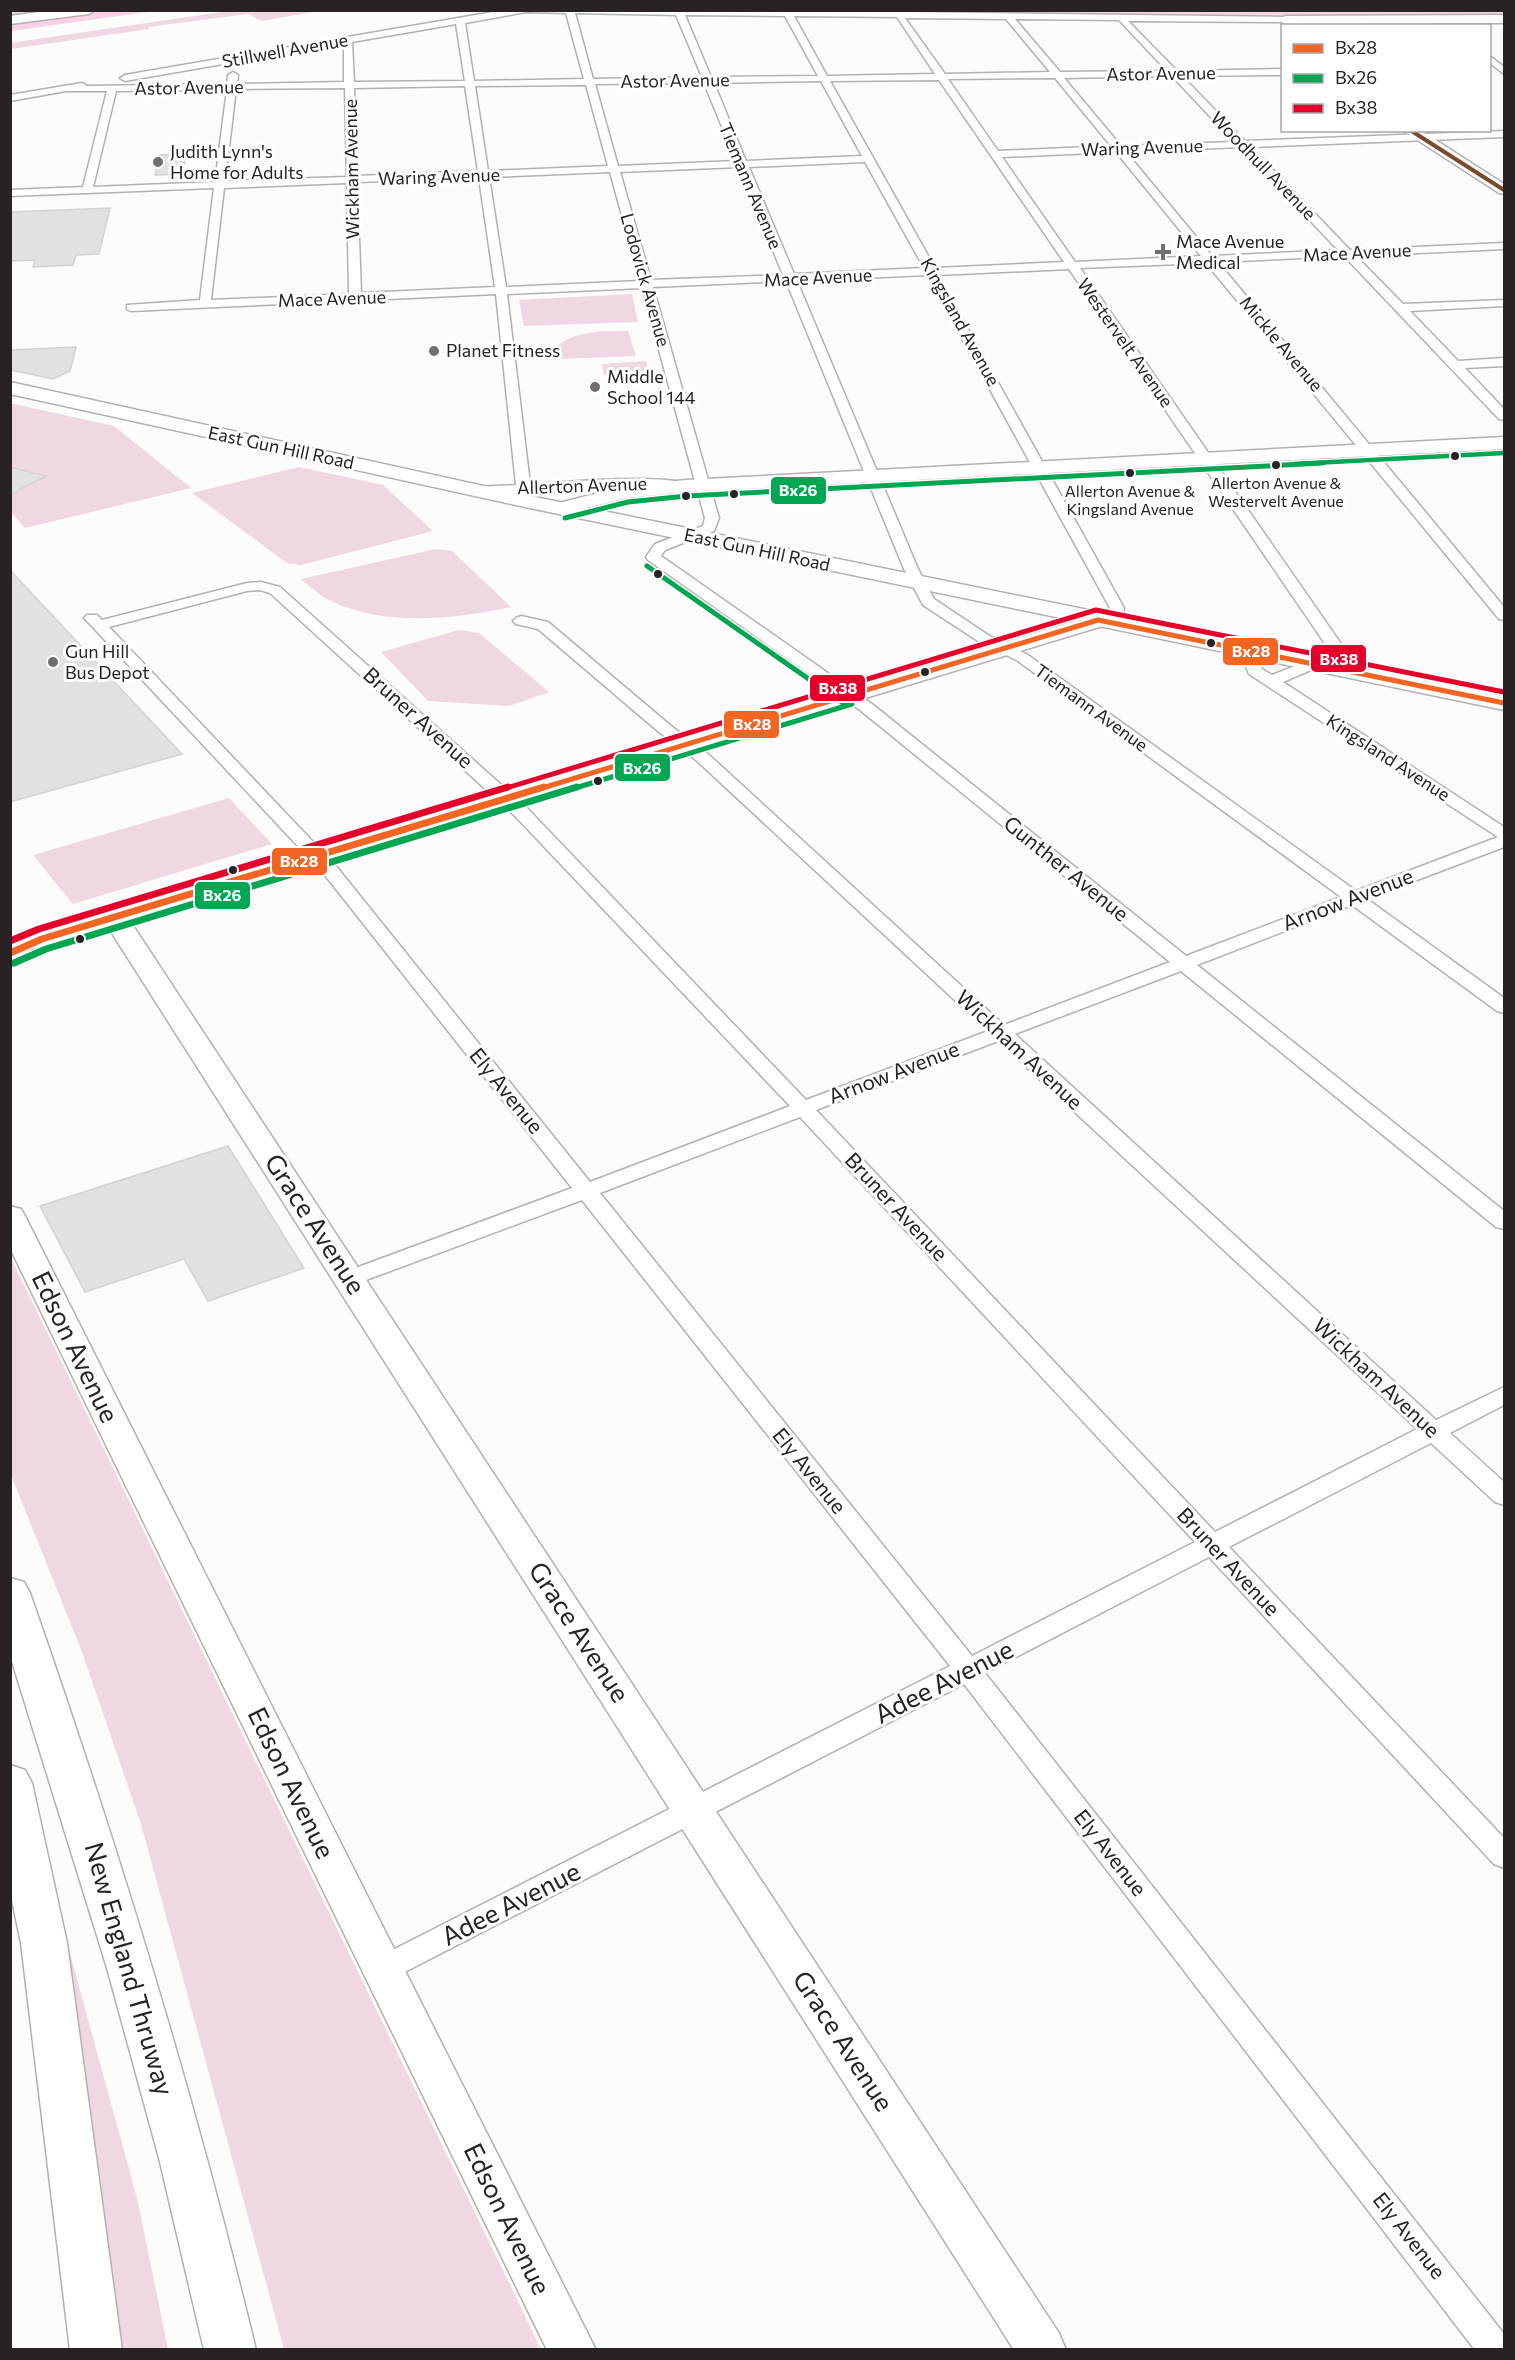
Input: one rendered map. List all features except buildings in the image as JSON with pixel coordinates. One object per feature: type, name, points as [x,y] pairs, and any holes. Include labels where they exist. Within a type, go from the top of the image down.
[{"type":"main road","points":[[10,18],[72,10]]},
{"type":"main road","points":[[10,18],[89,10]]},
{"type":"main road","points":[[1285,19],[1441,22],[1504,19]]},
{"type":"main road","points":[[1415,134],[1504,190]]},
{"type":"main road","name":"East Gun Hill Road","points":[[10,388],[477,491],[525,495],[562,508],[918,584],[1504,703]]},
{"type":"main road","name":"Allerton Avenue","points":[[562,508],[626,492],[694,486],[1504,442]]},
{"type":"main road","points":[[10,945],[42,939],[1098,620]]},
{"type":"main road","name":"Grace Avenue","points":[[114,917],[1042,2349]]},
{"type":"main road","points":[[10,953],[42,939]]},
{"type":"main road","name":"Edson Avenue","points":[[10,1216],[572,2349]]},
{"type":"main road","name":"New England Thruway","points":[[12,1596],[78,1796],[146,2021],[189,2172],[230,2349]]},
{"type":"main road","points":[[10,1783],[44,1943],[96,2349]]},
{"type":"street","name":"Stillwell Avenue","points":[[108,85],[233,59],[523,10]]},
{"type":"street","points":[[529,10],[1010,18],[1285,19]]},
{"type":"street","name":"Lodovick Avenue","points":[[570,12],[646,286],[694,486],[712,518],[709,528],[691,536]]},
{"type":"street","name":"Tiemann Avenue","points":[[680,14],[741,165],[918,584],[928,602],[983,638],[1023,658],[1504,1007]]},
{"type":"street","name":"Kingsland Avenue","points":[[789,15],[1117,608],[1118,611],[1113,615],[1098,620]]},
{"type":"street","name":"Westervelt Avenue","points":[[900,16],[1338,651],[1347,670]]},
{"type":"street","name":"Mickle Avenue","points":[[1010,18],[1504,616]]},
{"type":"street","name":"Woodhull Avenue","points":[[1122,19],[1504,416]]},
{"type":"street","points":[[460,21],[484,175],[525,495]]},
{"type":"street","name":"Wickham Avenue","points":[[348,40],[355,298]]},
{"type":"street","points":[[205,304],[232,87],[233,59]]},
{"type":"street","points":[[1491,60],[1504,70]]},
{"type":"street","name":"Astor Avenue","points":[[10,98],[68,88],[108,85],[232,87],[1281,72]]},
{"type":"street","points":[[87,190],[108,85]]},
{"type":"street","name":"Waring Avenue","points":[[995,154],[1415,134],[1504,134]]},
{"type":"street","name":"Waring Avenue","points":[[10,193],[868,159]]},
{"type":"street","name":"Mace Avenue","points":[[131,307],[646,286],[1504,246]]},
{"type":"street","points":[[1401,308],[1504,303]]},
{"type":"street","points":[[1454,365],[1504,362]]},
{"type":"street","name":"Allerton Avenue","points":[[525,495],[647,483],[694,486]]},
{"type":"street","name":"Gunther Avenue","points":[[691,536],[657,549],[653,557],[849,694],[1504,1222]]},
{"type":"street","name":"Ely Avenue","points":[[261,586],[248,586],[96,622],[336,877],[968,1670],[1496,2349]]},
{"type":"street","name":"Bruner Avenue","points":[[261,586],[275,590],[507,798],[803,1108],[1504,1856]]},
{"type":"street","name":"Wickham Avenue","points":[[521,621],[543,625],[702,757],[1504,1496]]},
{"type":"street","name":"Kingsland Avenue","points":[[1261,654],[1253,664],[1255,671],[1504,834]]},
{"type":"street","points":[[1272,681],[1312,663]]},
{"type":"street","name":"Arnow Avenue","points":[[350,1278],[586,1191],[1504,841]]},
{"type":"street","name":"Adee Avenue","points":[[383,1969],[1504,1395]]},
{"type":"shaded area","points":[[1504,10],[1504,18],[1350,19],[596,11]]},
{"type":"shaded area","points":[[10,11],[155,11],[11,31]]},
{"type":"shaded area","points":[[103,11],[141,11],[11,30],[10,24]]},
{"type":"shaded area","points":[[228,11],[319,11],[261,21],[248,14],[11,49],[10,43]]},
{"type":"shaded area","points":[[632,294],[638,322],[524,326],[519,300]]},
{"type":"shaded area","points":[[628,331],[636,356],[559,359],[557,346],[573,337],[591,332]]},
{"type":"shaded area","points":[[646,361],[649,372],[604,375],[602,364]]},
{"type":"shaded area","points":[[10,403],[114,426],[191,488],[25,528],[11,512]]},
{"type":"shaded area","points":[[299,467],[383,485],[433,531],[301,565],[287,563],[192,493]]},
{"type":"shaded area","points":[[436,549],[452,551],[511,607],[444,617],[374,615],[331,601],[301,579]]},
{"type":"shaded area","points":[[459,630],[479,633],[549,692],[509,706],[428,701],[381,652]]},
{"type":"shaded area","points":[[229,798],[272,844],[73,904],[33,855]]},
{"type":"shaded area","points":[[10,1256],[541,2349],[284,2349],[141,1824],[82,1652],[11,1475]]},
{"type":"shaded area","points":[[54,1895],[138,2202],[168,2349],[121,2349]]},
{"type":"transit line","points":[[1413,132],[1504,190]]},
{"type":"transit line","name":"Bx26","points":[[565,518],[628,502],[687,496],[1504,453]]},
{"type":"transit line","name":"Bx26","points":[[647,566],[843,703]]},
{"type":"transit line","name":"Bx38","points":[[10,941],[39,929],[1096,610],[1504,692]]},
{"type":"transit line","name":"Bx28","points":[[10,953],[42,939],[1098,620],[1504,703]]},
{"type":"transit line","name":"Bx26","points":[[14,963],[46,949],[852,704]]},
{"type":"place","name":"Judith Lynn's Home for Adults","points":[[158,162]]},
{"type":"place","name":"Mace Avenue Medical","points":[[1163,252]]},
{"type":"place","name":"Planet Fitness","points":[[434,351]]},
{"type":"place","name":"Middle School 144","points":[[595,387]]},
{"type":"place","name":"Allerton Avenue & Westervelt Avenue","points":[[1276,465]]},
{"type":"place","name":"Allerton Avenue & Kingsland Avenue","points":[[1130,473]]},
{"type":"place","name":"Gun Hill Bus Depot","points":[[53,662]]}]
